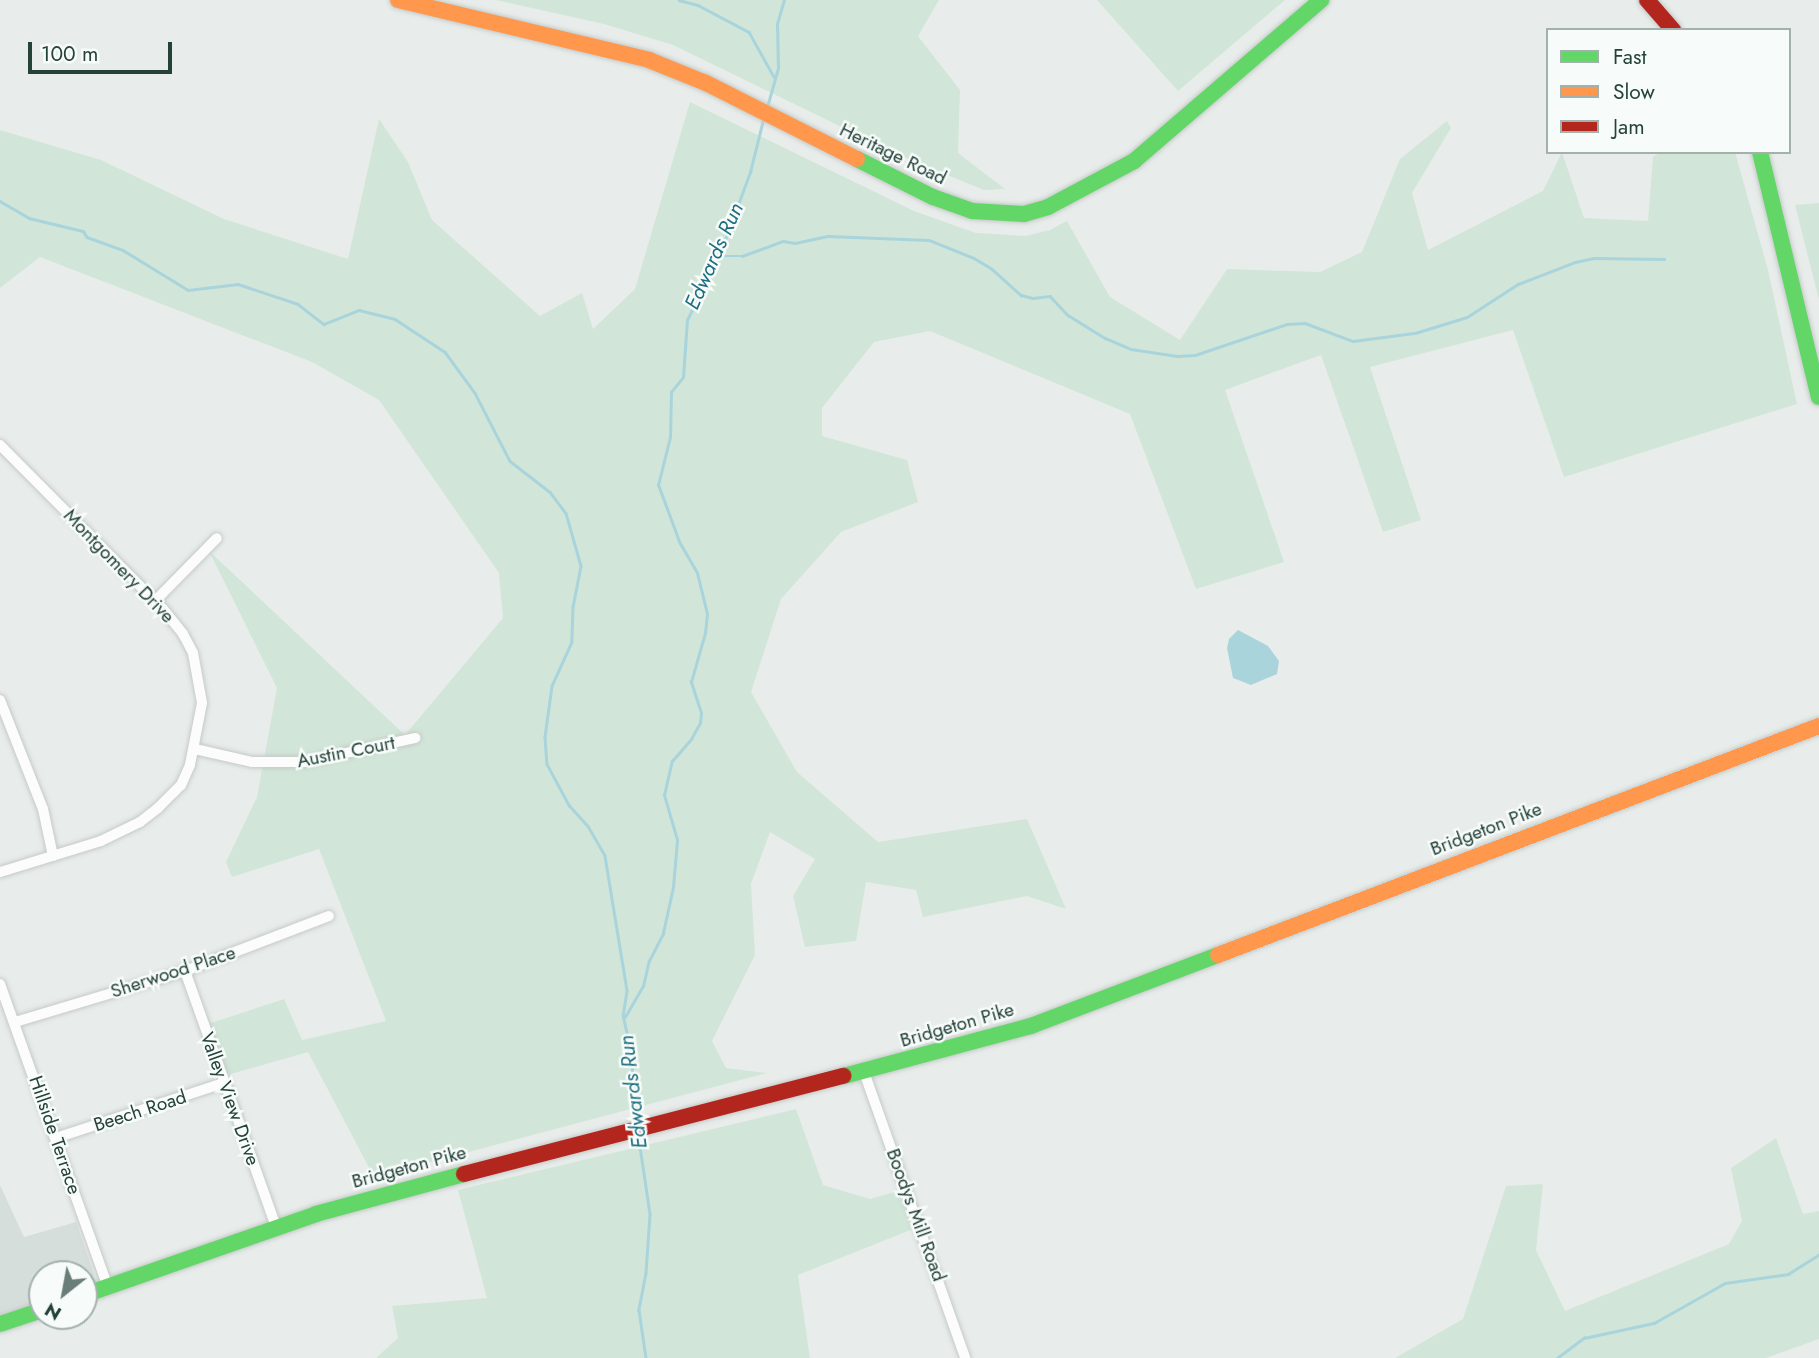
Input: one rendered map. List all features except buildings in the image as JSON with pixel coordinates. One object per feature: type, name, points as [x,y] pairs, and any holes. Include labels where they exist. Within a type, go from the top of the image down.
[{"type":"main road","name":"Heritage Road","points":[[398,0],[634,55],[694,78],[943,201],[984,214],[1024,214],[1074,196],[1134,161],[1321,0]]},
{"type":"main road","points":[[1647,0],[1671,28]]},
{"type":"main road","points":[[1760,154],[1819,397]]},
{"type":"main road","name":"Bridgeton Pike","points":[[98,1290],[276,1226],[444,1179],[637,1132],[1031,1026],[1819,726]]},
{"type":"main road","points":[[0,1324],[28,1315]]},
{"type":"street","name":"Montgomery Drive","points":[[0,444],[155,601],[183,634],[193,653],[202,703],[195,749],[181,785],[140,822],[101,841],[0,873]]},
{"type":"street","points":[[155,601],[217,537]]},
{"type":"street","points":[[1,706],[43,809],[53,856]]},
{"type":"street","name":"Austin Court","points":[[195,749],[252,762],[304,762],[415,738]]},
{"type":"street","name":"Sherwood Place","points":[[15,1022],[185,971],[329,916]]},
{"type":"street","name":"Valley View Drive","points":[[185,971],[276,1226]]},
{"type":"street","name":"Hillside Terrace","points":[[0,984],[108,1287]]},
{"type":"street","name":"Boodys Mill Road","points":[[864,1072],[965,1358]]},
{"type":"street","name":"Beech Road","points":[[56,1138],[223,1083]]},
{"type":"shaded area","points":[[0,1185],[24,1237],[76,1222],[89,1260],[28,1260],[28,1307],[0,1316]]},
{"type":"green space","points":[[496,0],[939,0],[918,36],[960,90],[958,153],[1005,189],[984,190],[903,157],[673,45],[604,24]]},
{"type":"green space","points":[[1097,0],[1285,0],[1178,91]]},
{"type":"green space","points":[[690,102],[914,211],[976,233],[1025,236],[1050,230],[1067,221],[1110,297],[1180,340],[1227,269],[1320,272],[1362,252],[1400,159],[1447,121],[1451,128],[1412,193],[1428,250],[1543,191],[1561,154],[1584,218],[1648,221],[1653,157],[1658,154],[1736,154],[1768,270],[1797,404],[1564,477],[1513,330],[1370,367],[1421,520],[1383,532],[1321,355],[1225,390],[1284,562],[1196,589],[1130,414],[930,331],[874,342],[822,408],[822,436],[907,460],[918,502],[841,532],[781,599],[751,692],[797,772],[878,842],[1027,819],[1066,909],[1027,896],[923,917],[916,890],[866,882],[856,941],[805,947],[793,896],[815,859],[770,832],[751,884],[755,955],[712,1041],[726,1068],[767,1073],[374,1177],[308,1052],[224,1076],[205,1025],[284,999],[302,1040],[386,1021],[319,849],[232,877],[226,862],[257,797],[277,688],[209,551],[405,735],[503,618],[499,573],[379,400],[312,362],[40,257],[0,288],[0,130],[101,160],[224,219],[348,259],[379,119],[408,162],[432,220],[540,316],[582,293],[593,329],[635,289]]},
{"type":"green space","points":[[1819,203],[1819,300],[1795,205]]},
{"type":"green space","points":[[796,1109],[823,1185],[870,1199],[898,1191],[913,1229],[798,1275],[810,1358],[376,1358],[398,1338],[392,1306],[487,1298],[458,1190]]},
{"type":"green space","points":[[1776,1138],[1803,1214],[1819,1211],[1819,1339],[1766,1358],[1395,1358],[1463,1319],[1506,1186],[1543,1184],[1536,1250],[1565,1311],[1729,1244],[1742,1221],[1731,1168]]},
{"type":"water","points":[[1238,630],[1268,646],[1279,661],[1277,674],[1251,685],[1233,678],[1227,648],[1229,639]]},
{"type":"waterway","points":[[679,0],[698,5],[749,32],[774,77]]},
{"type":"waterway","name":"Edwards Run","points":[[767,107],[778,68],[777,24],[784,0]]},
{"type":"waterway","name":"Edwards Run","points":[[625,1017],[643,986],[649,961],[663,933],[673,887],[677,840],[664,795],[672,761],[691,739],[700,723],[701,713],[691,682],[705,633],[707,614],[697,573],[680,544],[658,485],[670,437],[671,392],[683,377],[687,320],[719,256],[750,172],[763,120]]},
{"type":"waterway","points":[[0,201],[29,218],[83,231],[87,237],[123,250],[188,290],[238,284],[298,304],[324,324],[359,310],[395,319],[445,352],[475,393],[510,461],[550,492],[566,513],[581,566],[573,607],[572,642],[552,686],[545,737],[547,764],[569,805],[588,826],[605,856],[627,991],[623,1015],[633,1059],[631,1097],[636,1126]]},
{"type":"waterway","points":[[719,256],[742,256],[783,241],[795,243],[828,236],[929,240],[974,258],[992,269],[1021,295],[1033,298],[1050,296],[1068,315],[1105,338],[1131,349],[1178,356],[1195,355],[1287,324],[1305,323],[1353,341],[1415,333],[1467,317],[1518,284],[1575,262],[1594,258],[1664,259]]},
{"type":"waterway","name":"Edwards Run","points":[[639,1140],[650,1214],[646,1273],[639,1310],[646,1358]]},
{"type":"waterway","points":[[1557,1358],[1584,1338],[1654,1323],[1725,1283],[1788,1274],[1819,1255]]},
{"type":"traffic: fast","points":[[857,159],[933,197],[972,211],[1024,214],[1048,207],[1134,161],[1321,0]]},
{"type":"traffic: fast","points":[[1760,154],[1819,397]]},
{"type":"traffic: fast","points":[[844,1076],[1031,1026],[1218,955]]},
{"type":"traffic: fast","points":[[98,1290],[316,1214],[464,1174]]},
{"type":"traffic: fast","points":[[0,1324],[28,1315]]},
{"type":"traffic: slow","points":[[398,0],[649,60],[706,83],[857,159]]},
{"type":"traffic: slow","points":[[1218,955],[1819,726]]},
{"type":"traffic: jam","points":[[1647,0],[1671,28]]},
{"type":"traffic: jam","points":[[464,1174],[844,1076]]}]
